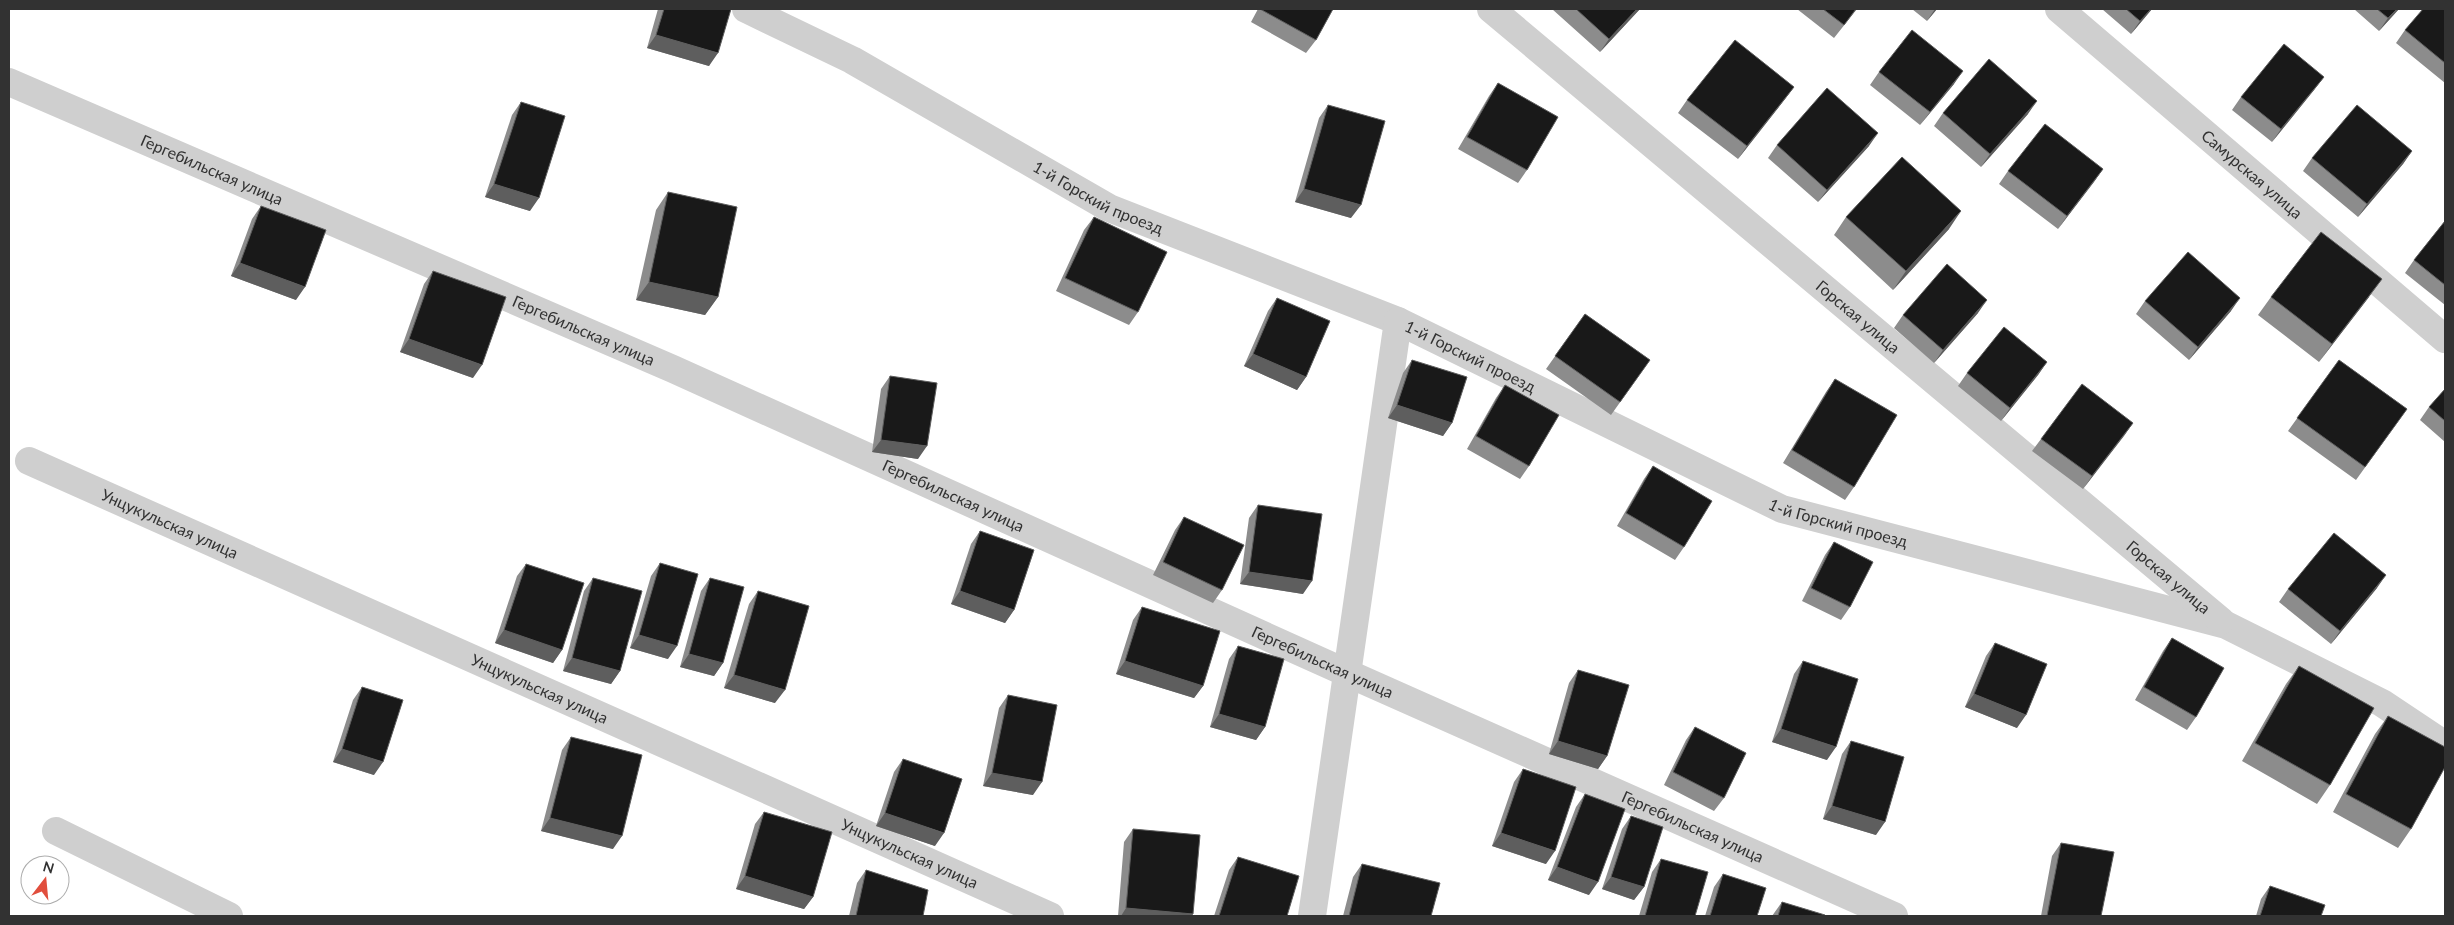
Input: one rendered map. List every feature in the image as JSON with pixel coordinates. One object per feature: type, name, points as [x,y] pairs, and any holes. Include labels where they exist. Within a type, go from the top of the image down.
[{"type":"street","name":"1-й Горский проезд","points":[[746,9],[852,60],[1109,208],[1398,321],[1782,509],[2226,625]]},
{"type":"street","name":"Горская улица","points":[[1492,9],[2226,625]]},
{"type":"street","name":"Самурская улица","points":[[2059,9],[2445,338]]},
{"type":"street","name":"Гергебильская улица","points":[[9,82],[673,369],[1347,673],[1894,916]]},
{"type":"street","points":[[1312,916],[1398,321]]},
{"type":"street","name":"Унцукульская улица","points":[[29,461],[1050,916]]},
{"type":"street","points":[[2226,625],[2382,703],[2445,745]]},
{"type":"street","points":[[56,831],[229,916]]},
{"type":"building","points":[[664,9],[731,9],[718,53],[656,35]]},
{"type":"building","points":[[1260,9],[1333,9],[1316,40]]},
{"type":"building","points":[[1576,9],[1637,9],[1609,39]]},
{"type":"building","points":[[1823,9],[1856,9],[1844,25]]},
{"type":"building","points":[[2126,9],[2151,9],[2140,21]]},
{"type":"building","points":[[2377,9],[2397,9],[2388,18]]},
{"type":"building","points":[[2423,9],[2445,9],[2445,63],[2405,30]]},
{"type":"building","points":[[1912,30],[1963,71],[1930,112],[1879,72]]},
{"type":"building","points":[[1735,40],[1794,87],[1747,146],[1687,100]]},
{"type":"building","points":[[2284,44],[2324,77],[2281,129],[2241,97]]},
{"type":"building","points":[[1989,59],[2037,101],[1990,154],[1943,113]]},
{"type":"building","points":[[1498,83],[1558,117],[1527,170],[1467,137]]},
{"type":"building","points":[[1827,88],[1878,133],[1827,190],[1777,145]]},
{"type":"building","points":[[521,102],[565,116],[539,198],[494,184]]},
{"type":"building","points":[[1328,105],[1385,121],[1361,205],[1304,189]]},
{"type":"building","points":[[2357,105],[2412,151],[2367,204],[2312,158]]},
{"type":"building","points":[[2045,124],[2103,169],[2067,216],[2008,171]]},
{"type":"building","points":[[1902,157],[1961,211],[1906,271],[1846,217]]},
{"type":"building","points":[[668,192],[737,207],[718,297],[649,282]]},
{"type":"building","points":[[261,206],[326,230],[305,287],[240,263]]},
{"type":"building","points":[[1094,217],[1167,252],[1138,312],[1065,278]]},
{"type":"building","points":[[2445,221],[2445,285],[2414,260]]},
{"type":"building","points":[[2321,232],[2382,279],[2332,344],[2271,297]]},
{"type":"building","points":[[2188,252],[2240,298],[2198,347],[2145,301]]},
{"type":"building","points":[[1947,264],[1987,300],[1943,350],[1903,315]]},
{"type":"building","points":[[433,271],[506,297],[482,365],[409,339]]},
{"type":"building","points":[[1277,298],[1330,321],[1306,377],[1253,354]]},
{"type":"building","points":[[1585,314],[1650,360],[1620,402],[1555,356]]},
{"type":"building","points":[[2004,327],[2047,362],[2010,408],[1967,373]]},
{"type":"building","points":[[1412,360],[1467,377],[1452,423],[1397,405]]},
{"type":"building","points":[[2339,360],[2407,409],[2365,467],[2297,418]]},
{"type":"building","points":[[890,376],[937,383],[927,446],[881,440]]},
{"type":"building","points":[[1835,379],[1897,415],[1854,487],[1792,450]]},
{"type":"building","points":[[2082,384],[2133,423],[2092,476],[2041,439]]},
{"type":"building","points":[[1505,385],[1559,415],[1529,466],[1476,436]]},
{"type":"building","points":[[2445,389],[2445,421],[2429,407]]},
{"type":"building","points":[[1653,466],[1712,501],[1684,547],[1626,513]]},
{"type":"building","points":[[1258,505],[1322,514],[1312,581],[1249,572]]},
{"type":"building","points":[[1184,517],[1244,545],[1222,590],[1163,562]]},
{"type":"building","points":[[980,531],[1034,550],[1014,610],[960,591]]},
{"type":"building","points":[[2334,533],[2386,575],[2340,631],[2288,589]]},
{"type":"building","points":[[1834,542],[1873,562],[1850,607],[1811,588]]},
{"type":"building","points":[[660,563],[698,574],[677,646],[639,635]]},
{"type":"building","points":[[526,564],[584,583],[562,650],[504,630]]},
{"type":"building","points":[[593,578],[642,591],[620,671],[572,658]]},
{"type":"building","points":[[710,578],[744,587],[723,663],[689,654]]},
{"type":"building","points":[[758,591],[809,606],[785,690],[734,675]]},
{"type":"building","points":[[1142,607],[1220,631],[1203,686],[1125,661]]},
{"type":"building","points":[[2172,638],[2224,668],[2196,717],[2144,687]]},
{"type":"building","points":[[1995,643],[2047,664],[2026,715],[1974,694]]},
{"type":"building","points":[[1238,646],[1284,659],[1265,727],[1219,714]]},
{"type":"building","points":[[1803,661],[1858,679],[1836,747],[1781,729]]},
{"type":"building","points":[[2299,666],[2374,708],[2330,785],[2255,743]]},
{"type":"building","points":[[1578,670],[1629,685],[1607,756],[1558,741]]},
{"type":"building","points":[[362,687],[403,700],[383,762],[342,749]]},
{"type":"building","points":[[1008,695],[1057,705],[1042,782],[992,773]]},
{"type":"building","points":[[2388,716],[2445,747],[2445,767],[2411,829],[2346,794]]},
{"type":"building","points":[[1695,727],[1746,753],[1724,798],[1673,772]]},
{"type":"building","points":[[571,737],[642,755],[622,836],[550,818]]},
{"type":"building","points":[[1851,741],[1904,757],[1885,822],[1832,806]]},
{"type":"building","points":[[903,759],[962,779],[944,833],[885,813]]},
{"type":"building","points":[[1523,769],[1576,787],[1555,851],[1501,833]]},
{"type":"building","points":[[1585,794],[1625,809],[1598,882],[1557,867]]},
{"type":"building","points":[[764,812],[832,832],[813,897],[745,876]]},
{"type":"building","points":[[1631,816],[1663,827],[1644,887],[1611,877]]},
{"type":"building","points":[[1133,829],[1200,835],[1193,914],[1126,908]]},
{"type":"building","points":[[2061,843],[2114,852],[2101,916],[2047,916]]},
{"type":"building","points":[[1238,857],[1299,876],[1287,916],[1219,916]]},
{"type":"building","points":[[1661,859],[1708,872],[1695,916],[1645,916]]},
{"type":"building","points":[[1362,864],[1440,883],[1431,916],[1349,916]]},
{"type":"building","points":[[866,870],[928,890],[923,916],[856,916]]},
{"type":"building","points":[[1723,874],[1766,888],[1757,916],[1710,916]]},
{"type":"building","points":[[2270,886],[2325,905],[2321,916],[2260,916]]},
{"type":"building","points":[[1782,902],[1825,915],[1778,916]]}]
